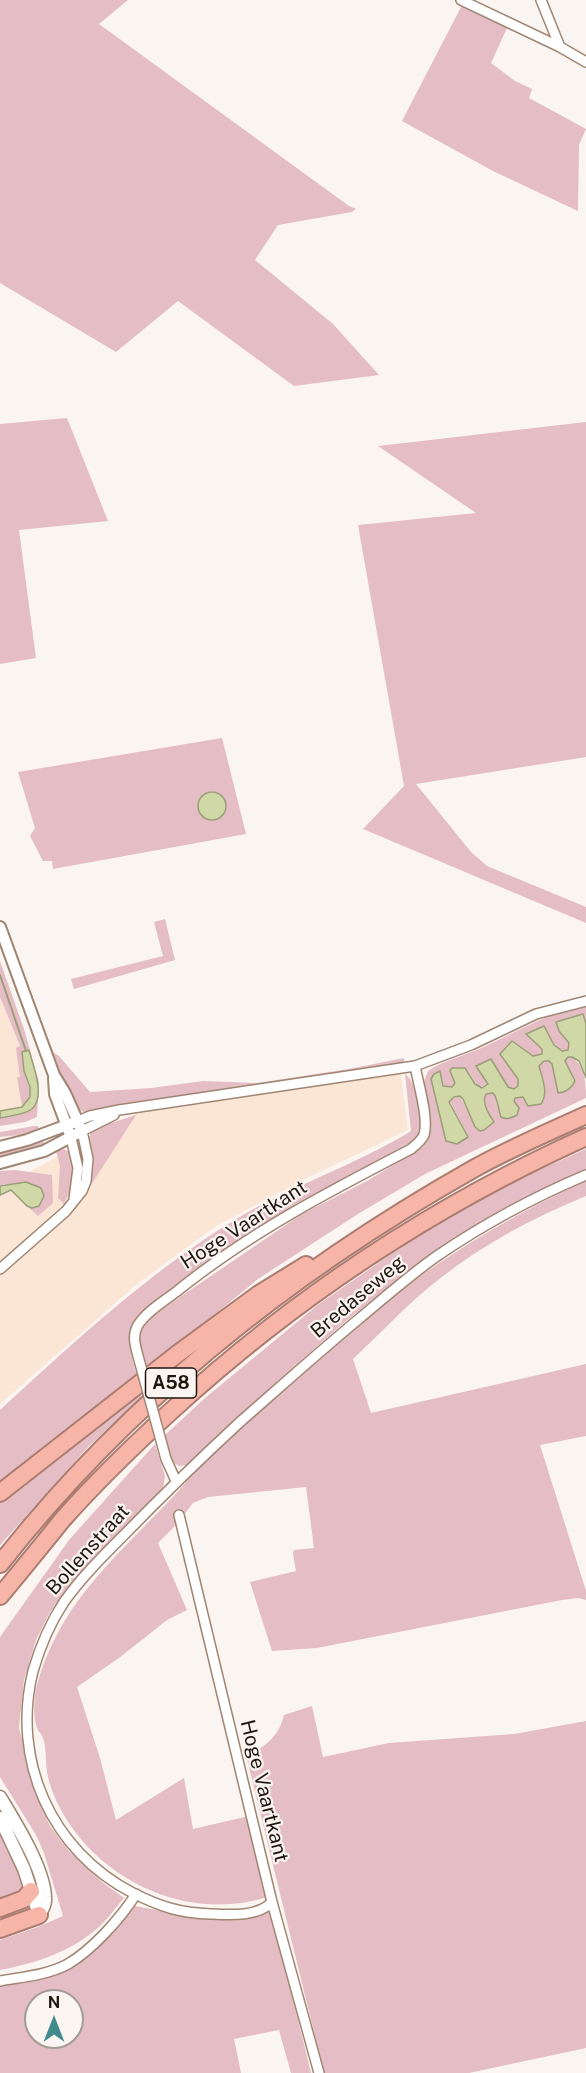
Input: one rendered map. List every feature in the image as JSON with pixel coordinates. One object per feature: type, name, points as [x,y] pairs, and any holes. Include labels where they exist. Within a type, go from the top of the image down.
[{"type":"highway","name":"A58","points":[[0,1493],[176,1354],[288,1275],[370,1231],[477,1167],[586,1115]]},
{"type":"highway","name":"A58","points":[[0,1596],[64,1518],[141,1438],[226,1362],[302,1303],[378,1250],[456,1203],[538,1159],[586,1137]]},
{"type":"highway","name":"A58","points":[[0,1564],[69,1483],[137,1413],[264,1306],[370,1231]]},
{"type":"highway","name":"A58","points":[[0,1611],[17,1576]]},
{"type":"highway","points":[[0,1908],[24,1899],[31,1891]]},
{"type":"highway","points":[[0,1929],[39,1915]]},
{"type":"main road","points":[[0,1797],[31,1851],[43,1886],[46,1900],[39,1915]]},
{"type":"main road","points":[[0,1818],[15,1847],[39,1915]]},
{"type":"street","points":[[461,0],[560,47],[586,62]]},
{"type":"street","points":[[541,0],[560,47]]},
{"type":"street","points":[[0,927],[54,1075],[80,1126],[86,1148],[87,1170],[82,1191],[66,1211],[0,1269]]},
{"type":"street","points":[[0,1163],[44,1150],[71,1138],[80,1126],[104,1112],[415,1066],[471,1045],[536,1014],[586,1001]]},
{"type":"street","name":"Hoge Vaartkant","points":[[176,1481],[166,1459],[138,1356],[134,1337],[139,1323],[216,1260],[292,1212],[411,1149],[420,1141],[423,1136],[424,1123],[415,1066]]},
{"type":"street","points":[[54,1075],[55,1094],[78,1162],[74,1199]]},
{"type":"street","points":[[0,1147],[67,1126],[80,1126]]},
{"type":"street","name":"Bredaseweg","points":[[176,1481],[297,1371],[419,1269],[489,1223],[586,1174]]},
{"type":"street","name":"Bollenstraat","points":[[176,1481],[83,1577],[65,1601],[44,1638],[34,1669],[27,1703],[29,1752],[37,1784],[51,1816],[74,1848],[108,1878],[161,1907],[188,1914],[236,1915],[266,1908],[272,1902]]},
{"type":"street","name":"Hoge Vaartkant","points":[[179,1515],[272,1902],[318,2073]]},
{"type":"street","points":[[0,1981],[48,1972],[67,1965],[85,1952],[127,1908],[136,1894]]},
{"type":"shaded area","points":[[0,0],[128,0],[99,24],[356,209],[352,212],[278,225],[255,260],[333,324],[379,375],[294,386],[178,301],[116,352],[0,283]]},
{"type":"shaded area","points":[[461,7],[507,28],[491,63],[515,81],[532,89],[529,98],[586,129],[579,145],[578,211],[493,171],[402,121]]},
{"type":"shaded area","points":[[67,418],[108,521],[19,530],[36,658],[0,664],[0,424]]},
{"type":"shaded area","points":[[586,422],[586,757],[416,784],[471,852],[487,866],[586,907],[586,923],[363,829],[404,786],[358,525],[476,513],[378,446]]},
{"type":"shaded area","points":[[222,738],[246,834],[53,869],[52,861],[43,861],[30,836],[35,828],[18,772]],"holes":[[[211,791],[219,793],[226,802],[198,802]]]},
{"type":"shaded area","points":[[212,792],[222,796],[226,806],[222,816],[212,820],[202,816],[198,806],[202,796]]},
{"type":"shaded area","points":[[165,919],[175,960],[74,989],[71,979],[163,956],[154,922]]},
{"type":"shaded area","points":[[0,961],[24,1029],[39,1082],[37,1117],[25,1122],[0,1126],[0,1118],[32,1109],[38,1094],[29,1050],[22,1052],[30,1094],[22,1107],[17,1077],[20,1077],[16,1048],[20,1046],[0,997]]},
{"type":"shaded area","points":[[0,997],[22,1052],[27,1107],[0,1114]]},
{"type":"shaded area","points":[[586,1004],[586,1024],[583,1014],[562,1035],[569,1043],[568,1050],[562,1051],[554,1045],[544,1026],[542,1054],[533,1056],[512,1041],[500,1054],[518,1079],[518,1086],[514,1089],[508,1087],[501,1076],[479,1088],[468,1071],[451,1075],[455,1083],[452,1087],[444,1086],[441,1074],[431,1079],[433,1090],[468,1136],[449,1100],[460,1096],[474,1123],[489,1115],[484,1098],[486,1094],[493,1093],[501,1116],[519,1108],[514,1101],[515,1098],[545,1090],[539,1066],[544,1061],[552,1064],[558,1093],[568,1090],[575,1081],[565,1061],[568,1057],[572,1057],[580,1065],[584,1075],[586,1098],[425,1174],[358,1214],[258,1279],[147,1370],[139,1341],[142,1329],[152,1316],[302,1214],[367,1181],[423,1147],[430,1131],[424,1082],[428,1071],[544,1018]]},
{"type":"shaded area","points":[[583,1014],[586,1024],[586,1078],[579,1061],[568,1057],[565,1061],[575,1081],[568,1090],[558,1093],[552,1064],[544,1061],[539,1066],[545,1090],[541,1104],[528,1106],[523,1097],[515,1098],[514,1101],[519,1108],[517,1115],[505,1118],[501,1117],[495,1095],[486,1094],[485,1105],[494,1122],[480,1131],[475,1127],[463,1099],[460,1096],[454,1097],[449,1102],[468,1137],[457,1144],[446,1141],[431,1079],[434,1074],[440,1071],[443,1086],[452,1087],[455,1083],[450,1071],[452,1068],[465,1068],[475,1084],[482,1088],[488,1084],[476,1066],[491,1059],[508,1087],[514,1089],[518,1086],[518,1079],[500,1054],[512,1041],[533,1056],[542,1054],[542,1049],[526,1034],[544,1026],[554,1045],[562,1051],[568,1050],[569,1043],[559,1031],[556,1022]]},
{"type":"shaded area","points":[[47,1037],[54,1053],[90,1092],[151,1088],[203,1081],[257,1083],[404,1058],[404,1064],[88,1113],[73,1105],[47,1044]]},
{"type":"shaded area","points":[[29,1050],[37,1081],[36,1103],[25,1113],[0,1118],[0,1111],[22,1107],[30,1097],[22,1052]]},
{"type":"shaded area","points":[[401,1073],[408,1130],[311,1176],[216,1226],[137,1284],[0,1404],[0,1188],[135,1114]]},
{"type":"shaded area","points":[[405,1074],[414,1087],[419,1106],[420,1125],[415,1140],[296,1204],[203,1267],[130,1336],[137,1376],[0,1484],[0,1410],[112,1310],[201,1242],[277,1197],[367,1155],[411,1131]]},
{"type":"shaded area","points":[[136,1115],[91,1185],[92,1157],[88,1139],[93,1129]]},
{"type":"shaded area","points":[[38,1126],[39,1130],[30,1134],[0,1137],[0,1132]]},
{"type":"shaded area","points":[[42,1138],[45,1145],[0,1157],[0,1151]]},
{"type":"shaded area","points":[[64,1149],[74,1160],[75,1167],[73,1183],[64,1204],[58,1198],[60,1166],[56,1151]]},
{"type":"shaded area","points":[[586,1149],[586,1170],[488,1220],[419,1264],[316,1347],[189,1465],[179,1466],[172,1462],[164,1436],[205,1398],[319,1304],[419,1235],[506,1185]]},
{"type":"shaded area","points":[[15,1170],[52,1175],[53,1203],[38,1216],[27,1206],[32,1208],[39,1206],[4,1184],[0,1186],[0,1171]]},
{"type":"shaded area","points":[[586,1181],[586,1196],[509,1233],[455,1267],[416,1298],[353,1359],[371,1413],[586,1364],[586,1436],[540,1445],[586,1591],[586,1600],[578,1598],[562,1600],[317,1648],[272,1651],[250,1582],[296,1571],[294,1550],[314,1548],[306,1487],[208,1497],[193,1503],[158,1543],[187,1610],[167,1620],[119,1658],[77,1687],[100,1758],[116,1820],[184,1778],[193,1829],[249,1816],[268,1897],[222,1904],[176,1899],[133,1882],[113,1869],[87,1846],[60,1809],[51,1788],[44,1742],[35,1719],[36,1689],[45,1660],[73,1609],[89,1586],[202,1464],[265,1405],[375,1311],[405,1287],[470,1243],[515,1216]]},
{"type":"shaded area","points":[[26,1182],[41,1188],[44,1196],[39,1206],[32,1208],[27,1206],[11,1190],[0,1195],[0,1186]]},
{"type":"shaded area","points":[[141,1390],[141,1397],[89,1446],[0,1545],[0,1499]]},
{"type":"shaded area","points":[[155,1444],[165,1476],[163,1488],[74,1580],[50,1612],[36,1640],[24,1680],[19,1728],[39,1801],[50,1826],[69,1851],[102,1882],[124,1898],[102,1924],[65,1950],[27,1964],[0,1970],[0,1940],[63,1916],[44,1853],[36,1835],[0,1777],[0,1637],[69,1540]]},
{"type":"shaded area","points":[[312,1706],[323,1757],[389,1743],[514,1734],[586,1721],[586,2048],[469,2073],[324,2073],[246,1755],[259,1749],[275,1735],[284,1715]]},
{"type":"shaded area","points":[[0,1826],[25,1883],[19,1894],[0,1900]]},
{"type":"shaded area","points":[[135,1906],[178,1914],[271,1909],[311,2073],[291,2073],[279,2030],[234,2039],[241,2073],[0,2073],[0,1987],[57,1974],[73,1964]]},
{"type":"waterway","points":[[0,975],[26,1051]]}]
